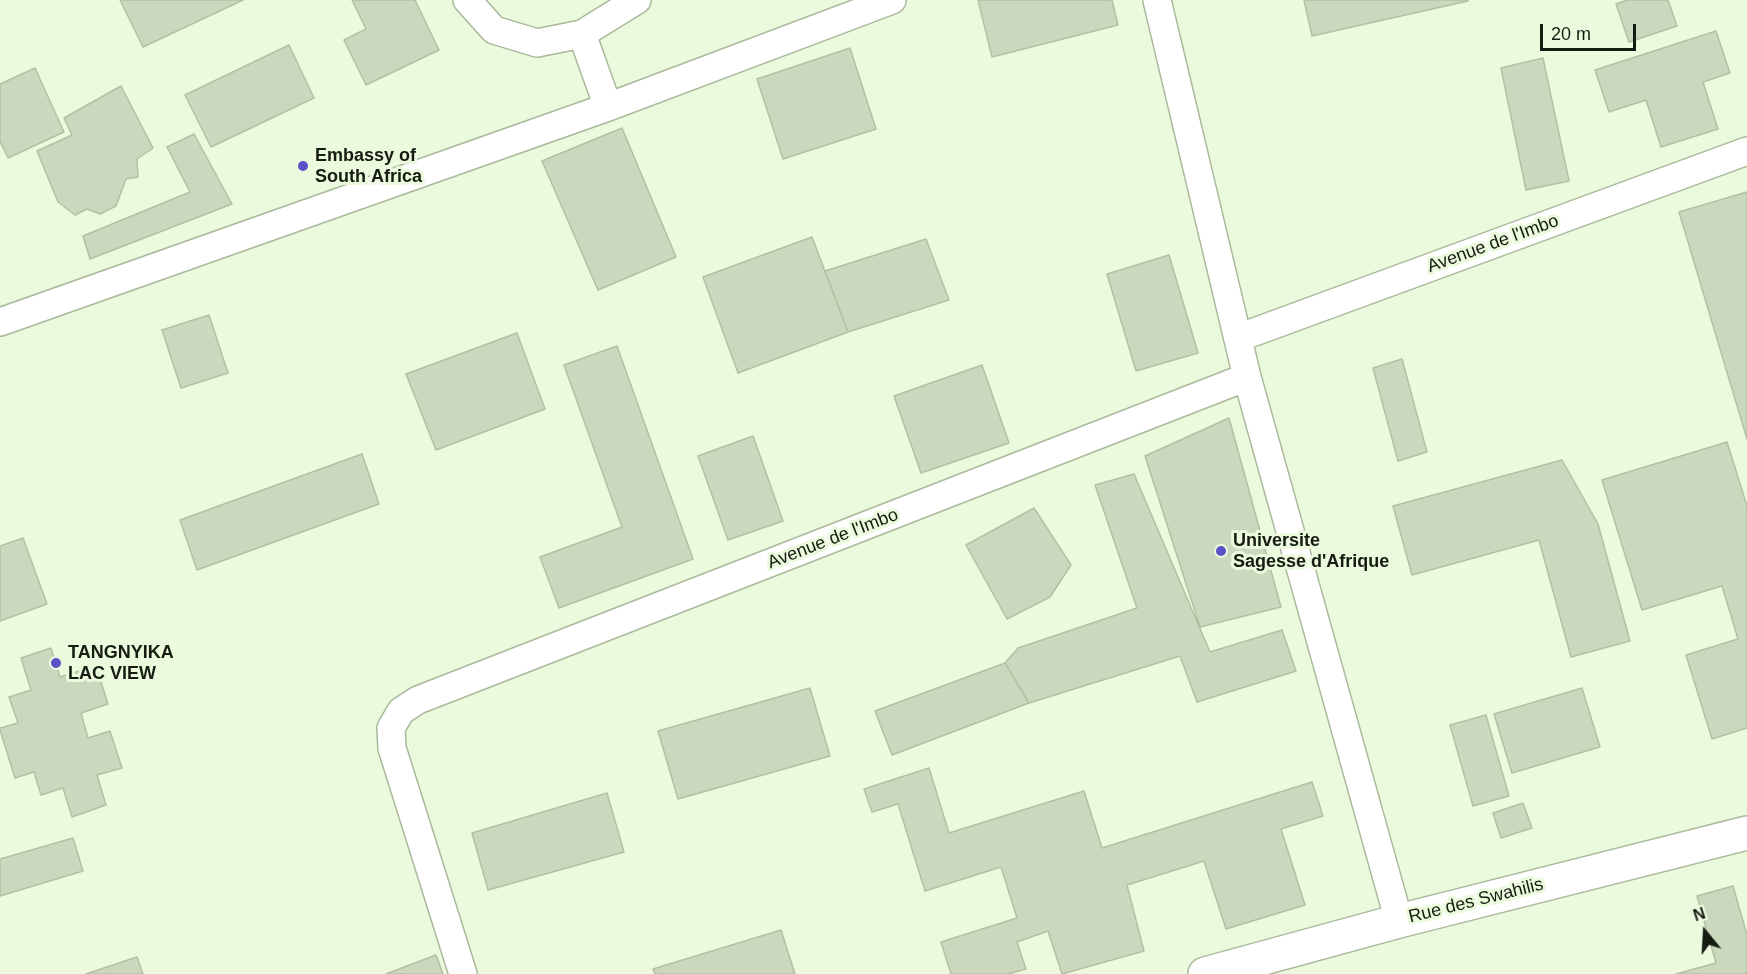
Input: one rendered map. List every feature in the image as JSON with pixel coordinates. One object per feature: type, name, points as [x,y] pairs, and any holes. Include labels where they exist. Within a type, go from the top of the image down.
[{"type":"street","points":[[467,0],[494,30],[537,43],[582,34],[638,0]]},
{"type":"street","points":[[0,322],[608,107],[892,0]]},
{"type":"street","points":[[1157,0],[1247,377],[1399,921]]},
{"type":"street","points":[[582,34],[608,107]]},
{"type":"street","name":"Avenue de l'Imbo","points":[[1238,338],[1747,151]]},
{"type":"street","name":"Avenue de l'Imbo","points":[[463,974],[392,748],[391,728],[401,711],[418,700],[1247,377]]},
{"type":"street","name":"Rue des Swahilis","points":[[1205,974],[1399,921],[1747,833]]},
{"type":"building","points":[[120,0],[243,0],[143,47]]},
{"type":"building","points":[[352,0],[415,0],[439,50],[366,85],[344,40],[366,29]]},
{"type":"building","points":[[978,0],[1112,0],[1118,25],[992,57]]},
{"type":"building","points":[[1304,0],[1468,0],[1468,1],[1312,36]]},
{"type":"building","points":[[1627,0],[1668,0],[1677,26],[1629,42],[1616,4]]},
{"type":"building","points":[[1716,31],[1730,73],[1703,82],[1718,129],[1661,147],[1646,100],[1609,112],[1595,70]]},
{"type":"building","points":[[289,45],[314,98],[211,147],[185,95]]},
{"type":"building","points":[[850,48],[876,129],[783,159],[757,79]]},
{"type":"building","points":[[1543,58],[1569,181],[1526,190],[1501,68]]},
{"type":"building","points":[[35,68],[64,132],[8,158],[0,144],[0,84]]},
{"type":"building","points":[[121,86],[153,148],[137,159],[138,177],[126,179],[116,206],[100,214],[87,209],[75,215],[58,202],[37,151],[72,135],[64,118]]},
{"type":"building","points":[[622,128],[676,257],[598,290],[542,161]]},
{"type":"building","points":[[194,134],[232,204],[90,259],[83,236],[190,192],[167,147]]},
{"type":"building","points":[[1747,192],[1747,439],[1679,212]]},
{"type":"building","points":[[812,237],[848,332],[738,373],[703,277]]},
{"type":"building","points":[[926,239],[949,300],[848,332],[825,271]]},
{"type":"building","points":[[1169,255],[1198,353],[1136,371],[1107,274]]},
{"type":"building","points":[[209,315],[228,373],[181,388],[162,330]]},
{"type":"building","points":[[517,333],[545,409],[436,450],[406,374]]},
{"type":"building","points":[[617,346],[693,559],[559,608],[540,557],[622,527],[564,365]]},
{"type":"building","points":[[1402,359],[1427,452],[1398,461],[1373,368]]},
{"type":"building","points":[[982,365],[1009,443],[921,473],[894,396]]},
{"type":"building","name":"Universite Sagesse d'Afrique","points":[[1229,418],[1281,607],[1200,627],[1145,456]]},
{"type":"building","points":[[753,436],[783,521],[728,540],[698,456]]},
{"type":"building","points":[[1727,442],[1747,506],[1747,728],[1712,739],[1686,655],[1738,639],[1722,586],[1642,610],[1602,480]]},
{"type":"building","points":[[362,454],[379,504],[197,570],[180,520]]},
{"type":"building","points":[[1562,460],[1598,524],[1630,641],[1571,657],[1539,540],[1412,575],[1393,506]]},
{"type":"building","points":[[1134,474],[1210,652],[1282,630],[1296,671],[1197,702],[1180,656],[1029,703],[1005,663],[1018,648],[1137,608],[1095,485]]},
{"type":"building","points":[[1034,508],[1071,565],[1050,597],[1007,619],[966,545]]},
{"type":"building","points":[[23,538],[47,604],[0,621],[0,546]]},
{"type":"building","points":[[51,648],[60,677],[96,666],[108,704],[81,713],[88,738],[110,731],[122,768],[97,775],[106,805],[72,817],[63,788],[41,795],[34,772],[15,778],[0,730],[0,728],[18,723],[9,697],[31,690],[21,658]]},
{"type":"building","points":[[1005,663],[1029,703],[892,755],[875,711]]},
{"type":"building","points":[[810,688],[830,756],[678,799],[658,731]]},
{"type":"building","points":[[1582,688],[1600,747],[1512,773],[1494,714]]},
{"type":"building","points":[[1486,715],[1509,796],[1473,806],[1450,725]]},
{"type":"building","points":[[929,768],[949,833],[1084,791],[1102,848],[1312,782],[1323,816],[1281,829],[1305,905],[1226,929],[1204,861],[1127,885],[1144,951],[1062,974],[1048,931],[1017,942],[1026,969],[1008,974],[951,974],[941,942],[1017,918],[1001,867],[925,891],[898,804],[872,812],[864,789]]},
{"type":"building","points":[[607,793],[624,852],[488,890],[472,833]]},
{"type":"building","points":[[1523,803],[1532,828],[1501,838],[1493,813]]},
{"type":"building","points":[[73,838],[83,871],[0,896],[0,859]]},
{"type":"building","points":[[1733,886],[1747,935],[1747,974],[1676,974],[1716,963],[1697,896]]},
{"type":"building","points":[[781,930],[795,974],[655,974],[653,969]]},
{"type":"building","points":[[436,955],[443,974],[386,974]]},
{"type":"building","points":[[137,957],[143,974],[86,974]]},
{"type":"place","name":"Embassy of South Africa","points":[[303,166]]},
{"type":"place","name":"Universite Sagesse d'Afrique","points":[[1221,551]]},
{"type":"place","name":"TANGNYIKA LAC VIEW","points":[[56,663]]}]
